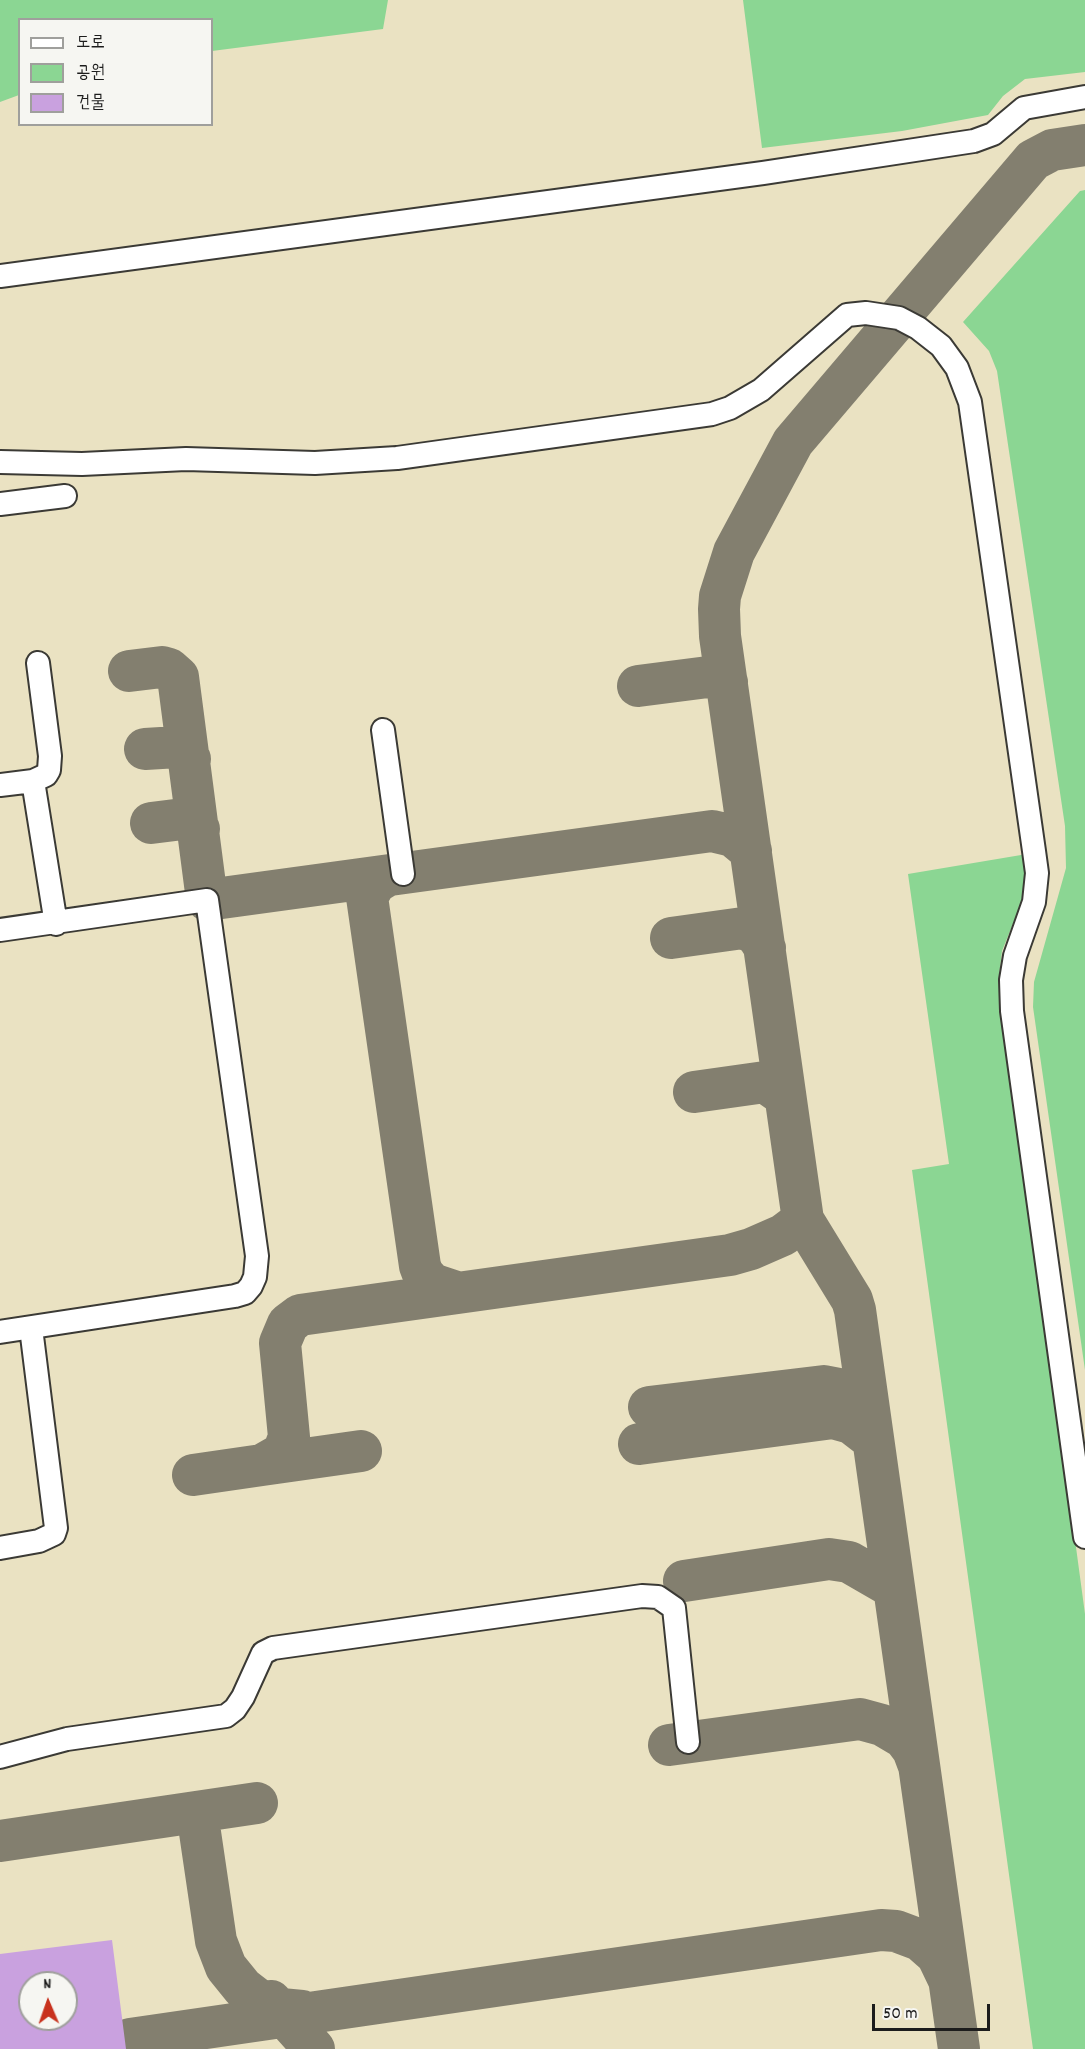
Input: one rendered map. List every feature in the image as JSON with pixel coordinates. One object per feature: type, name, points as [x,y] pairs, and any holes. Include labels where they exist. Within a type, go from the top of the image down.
[{"type":"lane","points":[[0,276],[751,175],[974,141],[993,135],[1024,108],[1085,97]]},
{"type":"lane","points":[[0,462],[82,464],[186,459],[315,463],[397,458],[701,416],[730,408],[779,376],[826,331],[847,315],[866,313],[899,318],[918,328],[941,346],[957,368],[970,402],[1034,851],[1035,896],[1014,956],[1011,980],[1012,1011],[1085,1537]]},
{"type":"lane","points":[[0,504],[65,496]]},
{"type":"lane","points":[[0,785],[33,781],[46,775],[50,764],[38,663]]},
{"type":"lane","points":[[383,730],[403,874]]},
{"type":"lane","points":[[33,781],[56,924]]},
{"type":"lane","points":[[0,930],[56,924],[207,900],[257,1268],[252,1286],[245,1293],[236,1296],[0,1332]]},
{"type":"lane","points":[[0,1548],[39,1541],[54,1534],[56,1528],[31,1328]]},
{"type":"lane","points":[[0,1757],[67,1739],[226,1716],[235,1709],[243,1697],[263,1653],[273,1648],[642,1596],[658,1597],[674,1608],[688,1742]]},
{"type":"green space","points":[[0,0],[388,0],[383,29],[213,51],[213,18],[18,18],[18,95],[0,102]]},
{"type":"green space","points":[[743,0],[1085,0],[1085,72],[1025,79],[1003,96],[988,115],[902,131],[762,148]]},
{"type":"green space","points":[[1085,190],[1085,1370],[1033,1007],[1034,982],[1066,868],[1065,826],[997,371],[989,351],[963,322],[1080,191]]},
{"type":"green space","points":[[1027,854],[1025,894],[1002,951],[999,976],[1085,1614],[1085,2049],[1033,2049],[912,1170],[949,1164],[908,874]]},
{"type":"building","points":[[112,1940],[126,2049],[0,2049],[0,1954]]},
{"type":"taxiway","points":[[959,2049],[855,1310],[852,1300],[803,1220],[720,636],[719,609],[720,596],[734,552],[793,442],[1033,160],[1052,150],[1085,145]]},
{"type":"taxiway","points":[[129,671],[162,667],[169,669],[178,677],[207,900],[712,831],[733,836],[751,851]]},
{"type":"taxiway","points":[[638,686],[708,677],[727,682]]},
{"type":"taxiway","points":[[145,749],[178,747],[190,759]]},
{"type":"taxiway","points":[[151,823],[183,819],[192,822],[199,829]]},
{"type":"taxiway","points":[[385,877],[375,883],[367,897],[420,1266],[423,1274],[432,1284],[456,1292]]},
{"type":"taxiway","points":[[671,938],[743,928],[756,934],[765,948]]},
{"type":"taxiway","points":[[694,1092],[765,1082],[785,1096]]},
{"type":"taxiway","points":[[193,1475],[262,1465],[283,1453],[289,1437],[280,1343],[288,1324],[300,1315],[730,1255],[751,1249],[783,1235],[803,1220]]},
{"type":"taxiway","points":[[649,1407],[824,1386],[850,1391],[869,1410]]},
{"type":"taxiway","points":[[639,1444],[833,1418],[851,1423],[873,1440]]},
{"type":"taxiway","points":[[262,1465],[361,1451]]},
{"type":"taxiway","points":[[684,1581],[829,1559],[849,1562],[894,1588]]},
{"type":"taxiway","points":[[669,1745],[860,1719],[882,1725],[904,1738],[913,1750],[919,1766]]},
{"type":"taxiway","points":[[0,1841],[257,1803]]},
{"type":"taxiway","points":[[197,1812],[216,1941],[226,1967],[243,1988],[256,1998],[281,2009],[302,2011]]},
{"type":"taxiway","points":[[130,2039],[881,1930],[896,1931],[920,1940],[937,1955],[949,1980]]},
{"type":"taxiway","points":[[271,2001],[314,2049]]}]
